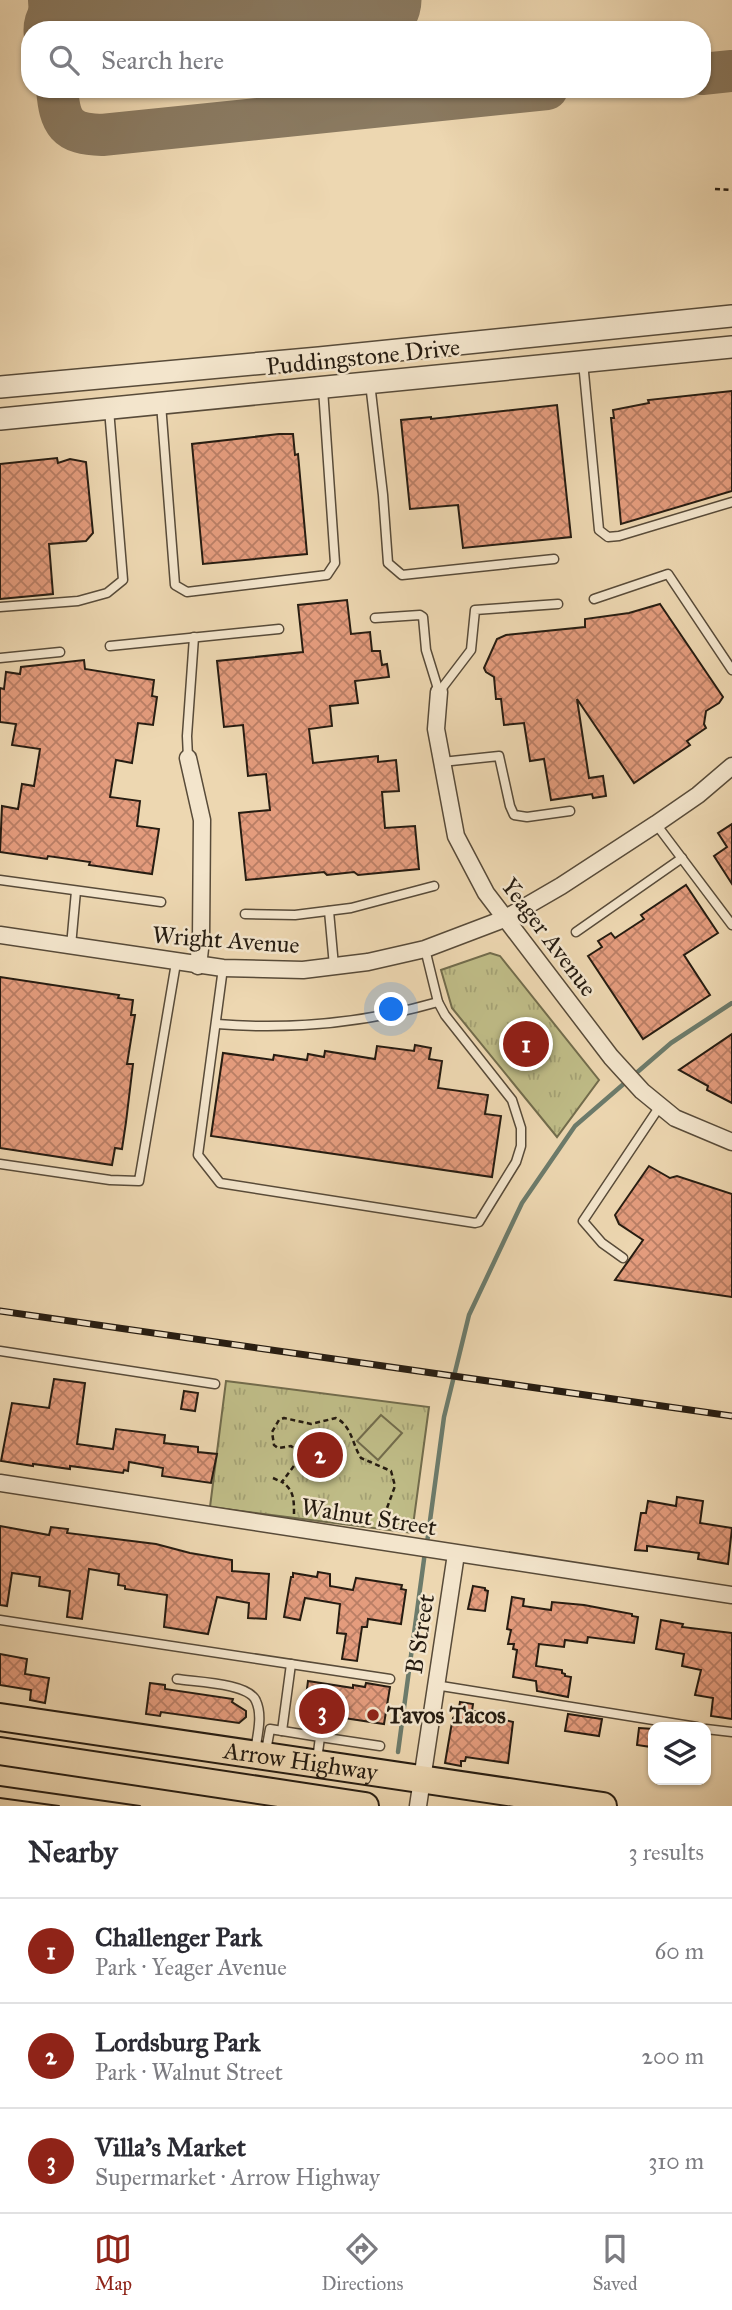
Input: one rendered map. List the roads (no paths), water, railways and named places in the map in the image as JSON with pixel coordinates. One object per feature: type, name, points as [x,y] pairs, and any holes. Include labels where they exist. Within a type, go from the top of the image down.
[{"type":"main road","name":"Arrow Highway","points":[[0,1717],[260,1755],[318,1750],[421,1779],[603,1806]]},
{"type":"main road","points":[[0,1751],[365,1806]]},
{"type":"street","name":"Puddingstone Drive","points":[[0,387],[292,361],[732,316]]},
{"type":"street","name":"Puddingstone Drive","points":[[0,419],[732,347]]},
{"type":"street","name":"Yeager Avenue","points":[[439,692],[436,729],[456,836],[486,893],[618,1065],[642,1091],[675,1118],[732,1142]]},
{"type":"street","points":[[188,758],[202,820],[201,940],[198,966]]},
{"type":"street","name":"Wright Avenue","points":[[0,935],[223,968],[303,970],[368,962],[425,949],[504,919],[561,886],[698,795],[732,766]]},
{"type":"street","name":"Walnut Street","points":[[0,1482],[732,1595]]},
{"type":"street","name":"B Street","points":[[418,1806],[435,1685],[449,1552]]},
{"type":"lane","points":[[583,362],[598,530],[608,537],[619,536],[732,502]]},
{"type":"lane","points":[[370,383],[388,562],[402,575],[554,559]]},
{"type":"lane","points":[[161,404],[175,585],[187,592],[327,575],[335,563],[323,388]]},
{"type":"lane","points":[[0,607],[78,601],[107,593],[123,580],[109,409]]},
{"type":"lane","points":[[594,599],[668,574],[732,670]]},
{"type":"lane","points":[[439,692],[471,650],[475,610],[558,604]]},
{"type":"lane","points":[[375,618],[423,617],[426,650],[439,692]]},
{"type":"lane","points":[[110,646],[279,629]]},
{"type":"lane","points":[[188,758],[194,638]]},
{"type":"lane","points":[[0,659],[60,652]]},
{"type":"lane","points":[[442,762],[499,756],[514,815],[527,817],[570,811]]},
{"type":"lane","points":[[656,824],[732,925]]},
{"type":"lane","points":[[576,932],[682,858]]},
{"type":"lane","points":[[0,880],[161,902]]},
{"type":"lane","points":[[245,914],[295,915],[351,908],[434,886]]},
{"type":"lane","points":[[71,946],[76,891]]},
{"type":"lane","points":[[329,911],[334,967]]},
{"type":"lane","points":[[223,968],[198,1155],[220,1183],[475,1223],[479,1222],[516,1162],[521,1146],[521,1128],[512,1100],[445,1015],[438,1002],[425,949]]},
{"type":"lane","points":[[0,1164],[110,1180],[139,1181],[176,962]]},
{"type":"lane","points":[[217,1024],[281,1027],[333,1024],[374,1018],[438,1002]]},
{"type":"lane","points":[[623,1258],[602,1243],[583,1221],[660,1106]]},
{"type":"lane","points":[[0,1350],[215,1384]]},
{"type":"lane","points":[[0,1620],[390,1679]]},
{"type":"lane","points":[[282,1731],[291,1664]]},
{"type":"lane","points":[[177,1679],[242,1689],[251,1694],[257,1702],[260,1755]]},
{"type":"lane","points":[[435,1685],[666,1722]]},
{"type":"lane","points":[[260,1755],[270,1729],[282,1731],[318,1750],[380,1746]]},
{"type":"lane","points":[[711,1730],[732,1732]]},
{"type":"waterway","points":[[427,1543],[444,1417],[469,1315],[522,1203],[575,1126],[671,1043],[732,1003]]},
{"type":"waterway","points":[[398,1752],[425,1552]]},
{"type":"tram line","points":[[0,1786],[140,1806]]},
{"type":"tram line","points":[[0,1798],[59,1806]]},
{"type":"railway","points":[[0,1311],[732,1416]]},
{"type":"place","name":"Challenger Park","points":[[526,1044]]},
{"type":"place","name":"Lordsburg Park","points":[[320,1455]]},
{"type":"place","name":"Villa's Market","points":[[322,1711]]},
{"type":"place","name":"Tavos Tacos","points":[[373,1715]]}]
